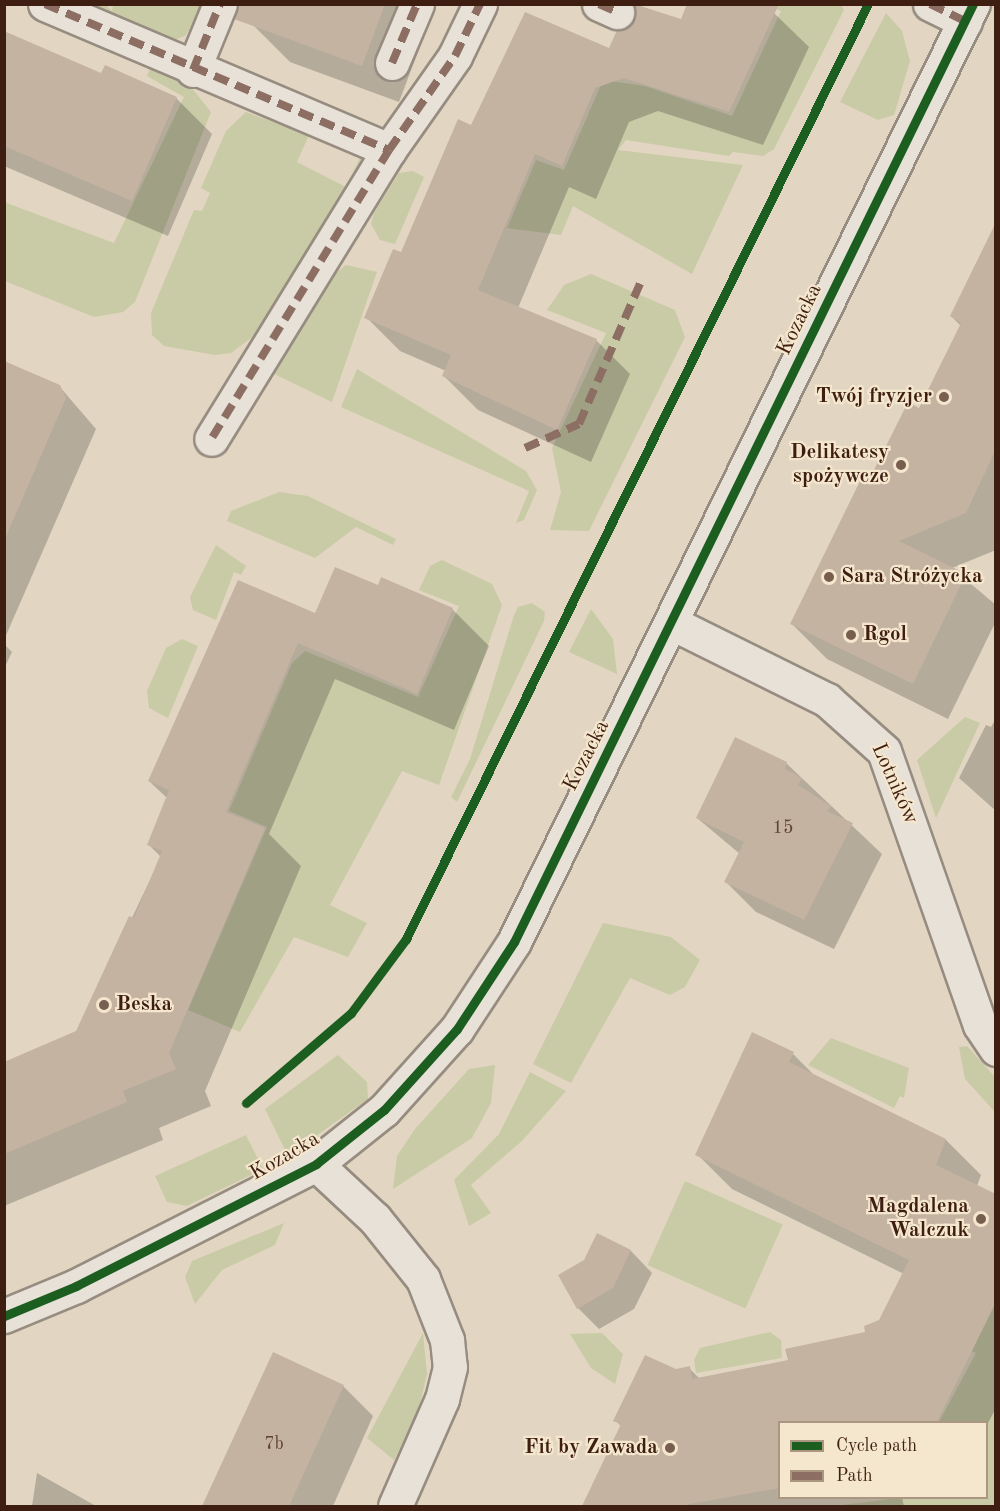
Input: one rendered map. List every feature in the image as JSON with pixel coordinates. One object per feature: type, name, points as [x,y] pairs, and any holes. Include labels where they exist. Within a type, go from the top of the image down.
[{"type":"street","points":[[45,4],[193,70],[388,150]]},
{"type":"street","points":[[193,70],[220,4]]},
{"type":"street","points":[[392,63],[417,4]]},
{"type":"street","points":[[211,440],[388,150],[455,56],[480,4]]},
{"type":"street","points":[[930,4],[969,13]]},
{"type":"street","name":"Kozacka","points":[[4,1316],[76,1286],[316,1164],[384,1110],[457,1029],[495,973],[672,623],[969,13]]},
{"type":"street","name":"Lotników","points":[[672,623],[827,700],[884,751],[980,1025],[996,1049]]},
{"type":"street","points":[[316,1164],[375,1219],[423,1279],[447,1340],[450,1367],[442,1399],[395,1506]]},
{"type":"green space","points":[[67,5],[106,5],[112,11],[113,5],[207,5],[185,36],[171,41]]},
{"type":"green space","points":[[767,5],[841,5],[844,10],[774,149],[763,156],[733,152],[729,156],[626,140],[618,150],[743,165],[692,274],[573,206],[561,235],[507,228],[536,160],[564,170],[603,80],[645,86],[732,116],[781,11]]},
{"type":"green space","points":[[886,13],[902,31],[910,61],[894,115],[878,120],[840,102]]},
{"type":"green space","points":[[150,69],[191,87],[211,112],[135,302],[123,312],[94,317],[5,281],[4,202],[114,243],[184,97],[147,76]]},
{"type":"green space","points":[[246,112],[309,135],[297,162],[346,187],[361,156],[363,168],[251,338],[231,353],[215,355],[164,346],[152,335],[151,313],[194,210],[202,211],[210,193],[201,188],[226,131]]},
{"type":"green space","points":[[413,171],[424,177],[395,244],[380,240],[371,224],[374,213],[399,173]]},
{"type":"green space","points":[[346,265],[377,272],[332,402],[272,373],[325,282]]},
{"type":"green space","points":[[591,274],[675,310],[685,337],[589,531],[550,530],[561,492],[552,448],[606,333],[547,310],[564,285]]},
{"type":"green space","points":[[357,369],[526,471],[537,490],[524,520],[516,523],[529,491],[341,407]]},
{"type":"green space","points":[[279,492],[308,496],[396,539],[393,545],[356,527],[315,558],[227,521],[231,511]]},
{"type":"green space","points":[[216,545],[246,566],[241,575],[234,572],[216,620],[193,610],[190,597]]},
{"type":"green space","points":[[442,560],[492,584],[502,605],[439,785],[402,771],[330,905],[367,923],[348,957],[294,937],[240,1032],[188,1010],[267,827],[229,811],[292,663],[305,651],[418,697],[459,606],[419,590],[430,566]]},
{"type":"green space","points":[[532,603],[545,612],[544,621],[457,802],[451,797],[470,759],[514,615],[518,607]]},
{"type":"green space","points":[[591,609],[613,639],[617,674],[569,652]]},
{"type":"green space","points":[[182,639],[198,646],[168,718],[149,708],[147,691],[166,648]]},
{"type":"green space","points":[[965,717],[980,723],[936,818],[917,760]]},
{"type":"green space","points":[[603,923],[671,937],[700,960],[685,987],[670,995],[630,978],[571,1083],[533,1064]]},
{"type":"green space","points":[[831,1038],[909,1068],[904,1098],[900,1096],[894,1108],[808,1065]]},
{"type":"green space","points":[[967,1046],[995,1077],[995,1112],[965,1079],[959,1047]]},
{"type":"green space","points":[[338,1055],[367,1082],[368,1099],[288,1156],[265,1109]]},
{"type":"green space","points":[[495,1065],[491,1103],[472,1138],[393,1189],[397,1156],[415,1129],[469,1069]]},
{"type":"green space","points":[[530,1072],[566,1091],[522,1141],[471,1185],[491,1213],[469,1226],[454,1180],[499,1134]]},
{"type":"green space","points":[[246,1135],[263,1169],[187,1206],[167,1202],[155,1176]]},
{"type":"green space","points":[[685,1181],[783,1225],[745,1309],[648,1265]]},
{"type":"green space","points":[[284,1223],[275,1245],[222,1270],[195,1304],[185,1277],[192,1261]]},
{"type":"green space","points":[[995,1296],[995,1506],[834,1506],[891,1499],[988,1499],[988,1421],[940,1421],[976,1353],[969,1350]]},
{"type":"green space","points":[[770,1332],[781,1340],[782,1358],[696,1373],[694,1360],[700,1348]]},
{"type":"green space","points":[[423,1333],[427,1374],[417,1417],[394,1460],[367,1438]]},
{"type":"green space","points":[[602,1333],[623,1354],[615,1384],[591,1368],[570,1334]]},
{"type":"building","points":[[238,4],[385,4],[362,66],[234,19]]},
{"type":"building","points":[[634,4],[681,19],[687,4],[779,4],[729,112],[624,78],[595,88],[562,166],[535,154],[478,290],[597,339],[557,430],[442,376],[451,355],[364,318],[393,249],[401,252],[458,119],[471,125],[525,12],[609,48],[617,30],[634,20]]},
{"type":"building","points":[[4,31],[101,73],[105,65],[177,97],[132,201],[4,146]]},
{"type":"building","points":[[996,222],[996,449],[966,513],[899,541],[966,574],[913,684],[790,624],[861,479],[868,482],[908,402],[919,408],[961,323],[950,316]]},
{"type":"building","points":[[4,361],[60,385],[66,398],[4,541]]},
{"type":"building","points":[[335,567],[378,585],[381,577],[453,608],[417,694],[298,643],[226,812],[265,828],[169,1053],[176,1069],[123,1091],[127,1102],[4,1154],[4,1062],[76,1031],[129,916],[134,918],[162,851],[147,845],[169,790],[148,781],[238,580],[315,613]]},
{"type":"building","points":[[735,737],[787,762],[785,769],[802,778],[798,785],[831,806],[827,811],[853,823],[804,920],[724,882],[744,842],[696,818]]},
{"type":"building","points":[[752,1032],[794,1052],[789,1062],[946,1139],[936,1165],[996,1194],[996,1302],[937,1421],[778,1421],[778,1488],[679,1506],[582,1506],[621,1424],[613,1421],[645,1355],[676,1369],[690,1366],[692,1379],[788,1360],[785,1349],[865,1332],[864,1326],[879,1320],[909,1260],[695,1155]]},
{"type":"building","points":[[597,1233],[631,1250],[613,1288],[577,1309],[558,1275],[584,1260]]},
{"type":"building","points":[[273,1352],[344,1385],[289,1506],[202,1506]]},
{"type":"marked path","points":[[45,4],[389,150],[211,439]]},
{"type":"marked path","points":[[193,70],[220,4]]},
{"type":"marked path","points":[[392,63],[417,4]]},
{"type":"marked path","points":[[389,150],[455,56],[480,4]]},
{"type":"marked path","points":[[599,4],[617,12]]},
{"type":"marked path","points":[[930,4],[965,21]]},
{"type":"marked path","points":[[525,448],[579,424],[640,284]]},
{"type":"cycle path","points":[[246,1103],[351,1013],[406,939],[868,4]]},
{"type":"cycle path","points":[[4,1316],[76,1286],[316,1164],[384,1110],[457,1029],[514,942],[973,4]]},
{"type":"place","name":"Twój fryzjer","points":[[944,397]]},
{"type":"place","name":"Delikatesy spożywcze","points":[[901,465]]},
{"type":"place","name":"Sara Stróżycka","points":[[829,577]]},
{"type":"place","name":"Rgol","points":[[851,635]]},
{"type":"place","name":"Beska","points":[[104,1005]]},
{"type":"place","name":"Magdalena Walczuk","points":[[981,1219]]},
{"type":"place","name":"Fit by Zawada","points":[[670,1448]]}]
